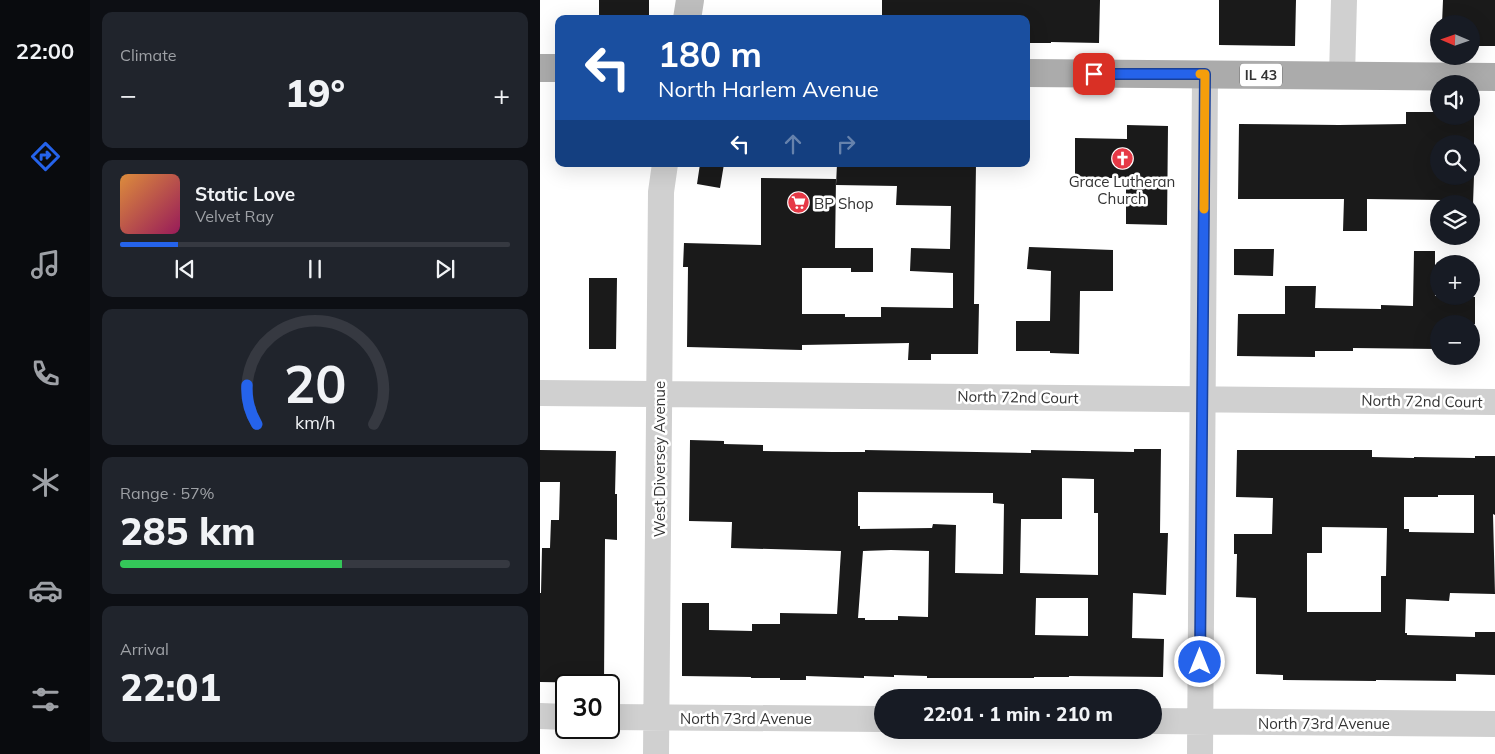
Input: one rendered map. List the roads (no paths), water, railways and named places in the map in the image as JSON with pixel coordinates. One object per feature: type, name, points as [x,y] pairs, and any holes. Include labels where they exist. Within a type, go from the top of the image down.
[{"type":"main road","points":[[688,15],[690,0]]},
{"type":"main road","points":[[540,68],[555,68]]},
{"type":"main road","name":"IL 43","points":[[1030,73],[1495,77]]},
{"type":"street","points":[[1342,76],[1344,0]]},
{"type":"street","points":[[1200,754],[1205,74]]},
{"type":"street","name":"West Diversey Avenue","points":[[656,754],[661,192],[665,167]]},
{"type":"street","name":"North 72nd Court","points":[[540,393],[1495,402]]},
{"type":"street","points":[[540,716],[555,717]]},
{"type":"street","name":"North 73rd Avenue","points":[[620,717],[874,719]]},
{"type":"street","name":"North 73rd Avenue","points":[[1162,721],[1495,724]]},
{"type":"place","name":"Grace Lutheran Church","points":[[1122,158]]},
{"type":"place","name":"BP Shop","points":[[798,203]]}]
